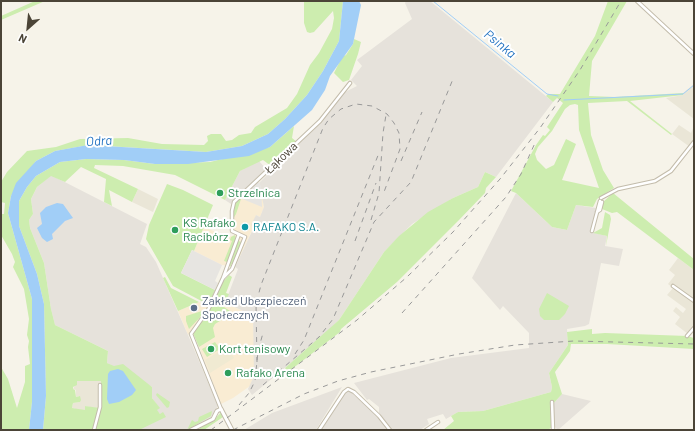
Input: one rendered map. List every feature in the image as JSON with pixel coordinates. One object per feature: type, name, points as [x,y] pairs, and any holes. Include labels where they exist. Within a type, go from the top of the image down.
[{"type":"street","points":[[637,1],[694,54]]},
{"type":"street","name":"Łąkowa","points":[[223,278],[232,268],[245,237],[232,231],[232,211],[234,202],[320,121],[350,83]]},
{"type":"street","points":[[592,232],[597,212],[600,210],[602,200],[606,196],[618,189],[655,181],[671,171],[694,142]]},
{"type":"street","name":"Łąkowa","points":[[232,430],[221,409],[190,334],[208,310],[223,278],[239,234]]},
{"type":"street","points":[[226,268],[232,268]]},
{"type":"street","points":[[226,268],[229,272]]},
{"type":"street","points":[[673,286],[694,301]]},
{"type":"street","points":[[687,336],[694,328]]},
{"type":"street","points":[[94,430],[100,407],[100,386]]},
{"type":"street","points":[[319,430],[344,392],[349,389],[379,416],[390,430]]},
{"type":"street","points":[[552,402],[553,430]]},
{"type":"street","points":[[191,430],[213,419],[217,411],[221,409]]},
{"type":"street","points":[[426,430],[438,422]]},
{"type":"shaded area","points":[[406,1],[430,1],[553,102],[496,177],[485,172],[478,187],[453,198],[412,224],[384,252],[339,320],[321,338],[252,395],[248,389],[254,376],[253,315],[225,303],[238,269],[235,267],[254,227],[251,225],[256,215],[260,217],[264,207],[259,183],[325,117],[345,92],[357,86],[351,80],[362,66],[357,60],[412,19],[405,3]]},
{"type":"shaded area","points":[[694,84],[694,119],[666,98],[683,95],[683,93]]},
{"type":"shaded area","points":[[679,125],[691,133],[694,126],[694,141],[690,147],[672,134]]},
{"type":"shaded area","points":[[259,161],[267,170],[233,199],[231,204],[225,200],[240,171]]},
{"type":"shaded area","points":[[51,175],[147,224],[140,244],[146,247],[156,262],[218,406],[211,417],[186,430],[139,430],[160,414],[156,410],[159,408],[152,398],[152,387],[107,363],[108,351],[55,325],[44,263],[30,228],[29,220],[33,214],[31,199],[37,187]]},
{"type":"shaded area","points":[[258,182],[261,186],[264,207],[260,217],[256,215],[254,226],[235,267],[222,265],[194,251],[204,227],[228,237],[235,235],[232,216],[239,199]]},
{"type":"shaded area","points":[[258,182],[261,186],[262,207],[240,198]]},
{"type":"shaded area","points":[[138,189],[158,199],[153,212],[132,202]]},
{"type":"shaded area","points":[[516,193],[552,227],[567,230],[576,205],[596,208],[591,232],[607,236],[605,246],[623,249],[619,266],[601,263],[589,324],[567,329],[568,345],[549,373],[552,387],[551,392],[483,411],[458,412],[446,419],[443,414],[427,419],[429,424],[420,430],[393,430],[379,413],[379,407],[369,399],[367,400],[354,383],[451,358],[529,348],[529,333],[503,306],[500,310],[472,278]]},
{"type":"shaded area","points":[[192,250],[222,265],[215,281],[218,283],[215,290],[181,273]]},
{"type":"shaded area","points":[[678,258],[694,270],[694,328],[688,334],[675,324],[680,317],[673,311],[676,307],[683,313],[686,309],[667,295],[673,288],[668,284],[675,275],[669,270]]},
{"type":"shaded area","points":[[220,301],[253,315],[255,363],[254,376],[250,386],[233,398],[221,404],[196,339]]},
{"type":"shaded area","points":[[199,302],[208,306],[208,309],[188,335],[178,311]]},
{"type":"shaded area","points":[[227,347],[234,358],[210,373],[205,360]]},
{"type":"shaded area","points":[[77,381],[101,381],[100,409],[85,406],[85,411],[72,408],[73,403],[80,402],[79,396],[76,397],[76,390],[73,389]]},
{"type":"shaded area","points":[[342,387],[316,430],[244,430],[272,413]]},
{"type":"shaded area","points":[[348,390],[374,412],[388,430],[320,430],[345,391]]},
{"type":"shaded area","points":[[562,394],[591,401],[558,430],[553,425],[553,404]]},
{"type":"green space","points":[[35,1],[45,1],[1,20],[1,16]]},
{"type":"green space","points":[[304,1],[343,1],[339,41],[323,71],[307,95],[285,119],[268,134],[242,146],[206,152],[89,145],[55,151],[36,161],[11,196],[8,213],[32,299],[32,402],[29,430],[1,430],[1,367],[8,379],[17,408],[25,382],[25,366],[30,364],[28,347],[29,341],[27,335],[29,319],[24,289],[13,267],[15,262],[12,254],[1,235],[1,214],[4,214],[5,203],[1,202],[1,182],[7,172],[27,151],[56,147],[80,139],[128,138],[162,144],[204,145],[208,141],[207,136],[211,134],[221,134],[226,141],[232,140],[239,135],[251,133],[255,127],[287,108],[297,94],[310,65],[319,53],[332,29],[334,18],[333,11],[314,32],[307,32],[304,23]]},
{"type":"green space","points":[[608,1],[627,1],[592,61],[589,96],[615,97],[683,93],[683,95],[630,101],[672,134],[671,135],[627,101],[588,103],[591,135],[603,170],[614,188],[597,199],[593,207],[576,205],[567,230],[552,227],[516,193],[511,191],[536,145],[543,135],[545,136],[550,130],[547,127],[563,103],[557,98],[553,102],[546,96],[548,94],[560,94],[595,36]],"holes":[[[570,105],[578,105],[579,130],[599,188],[562,180],[576,144],[566,139],[554,165],[546,169],[537,160],[535,154],[538,147],[552,131],[565,109]]]},
{"type":"green space","points":[[354,39],[361,42],[358,54],[349,80],[343,82],[334,73],[342,57],[346,55],[353,44]]},
{"type":"green space","points":[[294,126],[292,138],[297,142],[271,166],[263,160],[240,171],[225,200],[175,175],[123,166],[95,165],[94,168],[138,189],[132,202],[109,190],[112,206],[104,202],[106,179],[81,167],[65,182],[51,176],[37,187],[31,199],[33,214],[29,220],[30,228],[44,263],[55,325],[108,351],[107,363],[114,366],[123,364],[152,387],[152,398],[160,408],[157,410],[160,414],[163,412],[166,417],[139,430],[43,430],[46,396],[44,304],[37,274],[19,226],[19,201],[27,187],[36,176],[60,162],[86,159],[124,160],[155,164],[210,162],[270,147]],"holes":[[[77,381],[101,381],[100,408],[85,406],[85,410],[72,408],[73,403],[80,402],[81,400],[80,396],[76,397],[75,390],[73,389],[73,387],[77,385]]]},
{"type":"green space","points":[[485,172],[496,177],[486,188],[485,193],[459,220],[397,282],[341,329],[340,332],[288,372],[285,368],[339,320],[384,252],[399,236],[428,212],[453,198],[478,187]]},
{"type":"green space","name":"KS Rafako Racibórz","points":[[167,184],[213,205],[194,251],[192,250],[181,273],[215,290],[209,305],[173,286],[146,239],[149,225]]},
{"type":"green space","points":[[613,193],[694,259],[694,270],[617,212],[612,213],[602,209],[603,202]]},
{"type":"green space","points":[[239,198],[241,199],[233,219],[235,203]]},
{"type":"green space","points":[[605,212],[610,215],[611,219],[606,246],[607,236],[593,233],[602,228]]},
{"type":"green space","points":[[235,235],[236,240],[227,262],[224,261],[232,241],[230,240],[231,237]]},
{"type":"green space","points":[[238,241],[242,242],[233,264],[231,264],[232,267],[228,265]]},
{"type":"green space","points":[[229,275],[232,277],[226,293],[229,294],[225,303],[220,301],[218,303],[233,313],[215,324],[213,328],[215,337],[199,347],[193,333],[210,309],[221,284]]},
{"type":"green space","points":[[165,277],[171,288],[199,302],[178,311],[163,278]]},
{"type":"green space","points":[[547,293],[569,306],[565,314],[559,320],[544,320],[540,316],[539,309]]},
{"type":"green space","points":[[202,311],[205,312],[189,329],[186,316]]},
{"type":"green space","points":[[592,329],[592,334],[605,333],[687,336],[694,338],[694,349],[607,344],[571,344],[570,351],[555,372],[562,394],[553,404],[552,427],[548,430],[443,430],[454,421],[451,416],[458,412],[483,411],[551,392],[552,387],[549,373],[568,345],[567,332]]},
{"type":"green space","name":"Kort tenisowy","points":[[215,342],[220,349],[207,357],[202,349]]},
{"type":"green space","points":[[157,393],[170,402],[169,407],[167,408],[156,395]]},
{"type":"green space","points":[[212,411],[211,416],[187,430],[192,420],[195,422],[198,421],[199,417]]},
{"type":"green space","points":[[221,412],[223,417],[204,430],[197,430],[215,419]]},
{"type":"water","points":[[343,1],[359,1],[361,5],[353,44],[330,76],[325,90],[312,110],[270,147],[249,156],[188,164],[155,164],[124,160],[86,159],[60,162],[36,176],[27,187],[19,201],[19,226],[37,274],[44,304],[46,396],[43,430],[29,430],[32,402],[32,299],[8,213],[11,196],[16,183],[36,161],[55,151],[88,145],[206,152],[242,146],[268,134],[285,119],[307,95],[323,71],[339,41]]},
{"type":"water","points":[[57,203],[63,204],[73,218],[65,221],[52,234],[53,239],[47,242],[42,238],[37,228],[42,224],[40,213],[46,207]]},
{"type":"water","points":[[118,369],[123,371],[136,390],[132,395],[119,402],[109,404],[107,399],[108,374],[110,371]]},
{"type":"waterway","name":"Psinka","points":[[433,1],[547,94],[558,96]]},
{"type":"waterway","name":"Psinka","points":[[564,100],[683,94],[694,85]]},
{"type":"railway","points":[[211,430],[357,320],[407,277],[453,232],[500,179],[540,128],[580,70],[621,1]]},
{"type":"railway","points":[[263,385],[319,337],[333,319],[374,222],[411,182],[453,79]]},
{"type":"railway","points":[[257,362],[256,304],[261,285],[323,128],[329,119],[341,109],[356,104],[372,106],[387,114],[394,123],[399,133],[400,149],[384,192]]},
{"type":"railway","points":[[401,161],[422,112]]},
{"type":"railway","points":[[371,220],[379,193],[383,133],[386,115]]},
{"type":"railway","points":[[402,313],[506,197],[521,174],[535,143]]},
{"type":"railway","points":[[295,354],[304,340],[379,153]]},
{"type":"railway","points":[[355,241],[376,183]]},
{"type":"railway","points":[[239,405],[249,393],[255,381],[258,351],[263,333]]},
{"type":"railway","points":[[233,430],[304,394],[338,381],[371,372],[459,354],[515,345],[574,341],[694,344]]},
{"type":"place","name":"Strzelnica","points":[[220,193]]},
{"type":"place","name":"RAFAKO S.A.","points":[[245,227]]},
{"type":"place","name":"KS Rafako Racibórz","points":[[175,230]]},
{"type":"place","name":"Zakład Ubezpieczeń Społecznych","points":[[194,308]]},
{"type":"place","name":"Kort tenisowy","points":[[211,349]]},
{"type":"place","name":"Rafako Arena","points":[[228,373]]},
{"type":"water label","name":"Odra","points":[[99,141]]}]
